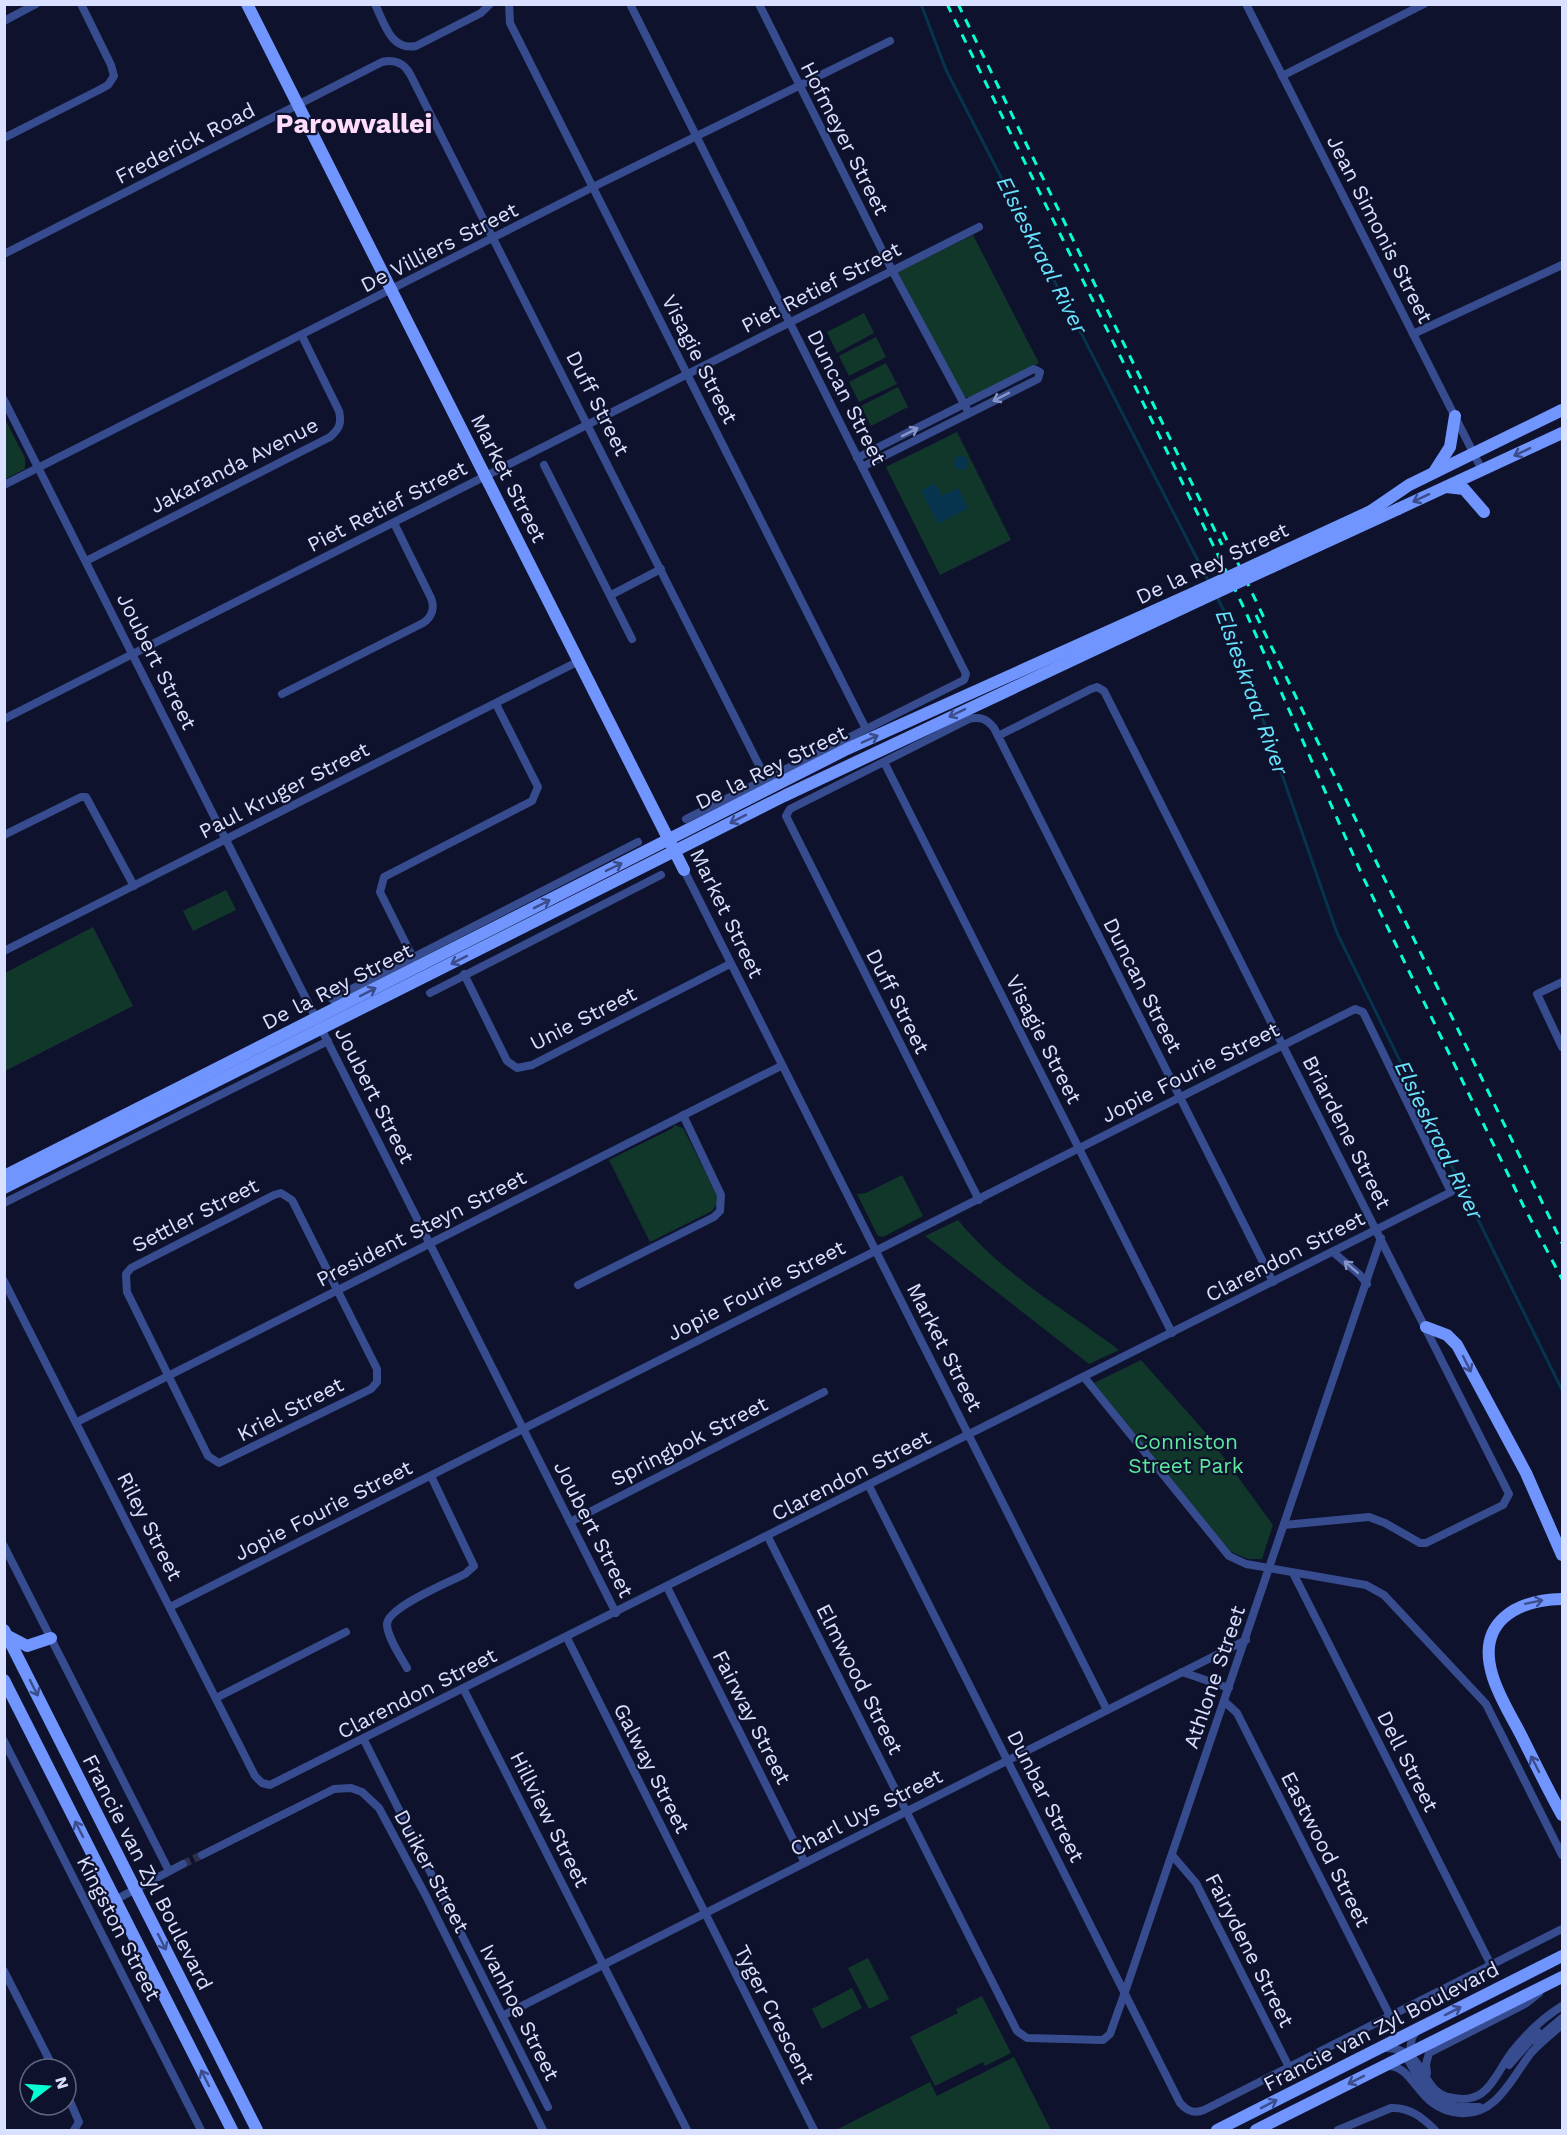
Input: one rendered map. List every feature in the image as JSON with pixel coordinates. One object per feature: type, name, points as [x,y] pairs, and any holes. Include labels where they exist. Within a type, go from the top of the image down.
[{"type":"main road","name":"Market Street","points":[[247,4],[684,870]]},
{"type":"main road","name":"De la Rey Street","points":[[1199,595],[1371,511],[1409,485],[1563,410]]},
{"type":"main road","points":[[1433,473],[1450,447],[1455,416]]},
{"type":"main road","points":[[1534,425],[1563,419]]},
{"type":"main road","name":"De la Rey Street","points":[[4,1188],[319,1024],[672,845],[847,749],[1446,487],[1563,433]]},
{"type":"main road","points":[[1446,487],[1464,489],[1484,512]]},
{"type":"main road","name":"De la Rey Street","points":[[4,1176],[319,1024]]},
{"type":"main road","points":[[1426,1327],[1447,1335],[1457,1346],[1526,1473],[1563,1555]]},
{"type":"main road","points":[[1563,1599],[1526,1603],[1506,1614],[1492,1637],[1489,1655],[1496,1686],[1563,1815]]},
{"type":"main road","points":[[6,1633],[27,1646],[51,1638]]},
{"type":"main road","name":"Francie van Zyl Boulevard","points":[[6,1633],[257,2130]]},
{"type":"main road","name":"Francie van Zyl Boulevard","points":[[4,1680],[232,2130]]},
{"type":"main road","name":"Francie van Zyl Boulevard","points":[[1216,2130],[1563,1956]]},
{"type":"main road","name":"Francie van Zyl Boulevard","points":[[1256,2130],[1558,1979]]},
{"type":"street","points":[[4,21],[36,4]]},
{"type":"street","points":[[4,138],[108,85],[114,76],[111,65],[81,4]]},
{"type":"street","points":[[375,4],[395,42],[404,46],[416,46],[481,13],[490,4]]},
{"type":"street","name":"Visagie Street","points":[[509,4],[510,23],[866,729]]},
{"type":"street","name":"Duncan Street","points":[[630,4],[966,676]]},
{"type":"street","name":"Hofmeyer Street","points":[[759,4],[892,270],[969,413]]},
{"type":"street","name":"Jean Simonis Street","points":[[1246,4],[1482,470]]},
{"type":"street","points":[[1282,76],[1424,4]]},
{"type":"street","name":"De Villiers Street","points":[[4,485],[890,41]]},
{"type":"street","name":"Frederick Road","points":[[4,254],[382,62]]},
{"type":"street","name":"Duff Street","points":[[382,62],[398,62],[408,70],[766,779]]},
{"type":"street","name":"Piet Retief Street","points":[[4,719],[979,227]]},
{"type":"street","points":[[1413,334],[1563,265]]},
{"type":"street","name":"Jakaranda Avenue","points":[[86,561],[330,437],[339,429],[342,422],[339,411],[302,336]]},
{"type":"street","points":[[857,458],[1034,369],[1040,372],[1038,379],[862,467]]},
{"type":"street","name":"Joubert Street","points":[[4,400],[616,1613]]},
{"type":"street","points":[[929,422],[933,431]]},
{"type":"street","points":[[544,465],[632,639]]},
{"type":"street","points":[[282,694],[423,623],[430,617],[433,608],[431,598],[394,523]]},
{"type":"street","points":[[611,595],[660,569]]},
{"type":"street","name":"Paul Kruger Street","points":[[4,951],[579,661]]},
{"type":"street","name":"De la Rey Street","points":[[686,819],[964,680],[966,676]]},
{"type":"street","name":"Briardene Street","points":[[998,736],[1090,688],[1100,688],[1105,693],[1426,1327],[1509,1497],[1503,1505],[1423,1544],[1369,1517],[1284,1525]]},
{"type":"street","points":[[413,958],[380,892],[384,877],[532,801],[537,796],[538,787],[496,704]]},
{"type":"street","points":[[884,762],[973,718],[987,721],[998,736]]},
{"type":"street","name":"Duncan Street","points":[[998,736],[1273,1282]]},
{"type":"street","name":"Visagie Street","points":[[884,762],[1172,1333]]},
{"type":"street","name":"Duff Street","points":[[884,762],[790,809],[786,819],[979,1200]]},
{"type":"street","points":[[4,835],[81,797],[86,797],[134,886]]},
{"type":"street","name":"De la Rey Street","points":[[332,999],[638,842]]},
{"type":"street","name":"Market Street","points":[[684,870],[1107,1710]]},
{"type":"street","points":[[430,993],[661,875]]},
{"type":"street","name":"Unie Street","points":[[464,974],[507,1061],[517,1068],[532,1065],[730,964]]},
{"type":"street","points":[[1563,982],[1537,994],[1563,1047]]},
{"type":"street","name":"Jopie Fourie Street","points":[[170,1607],[874,1250],[979,1200],[1283,1045],[1360,1009],[1451,1192]]},
{"type":"street","points":[[4,1203],[328,1041]]},
{"type":"street","name":"President Steyn Street","points":[[77,1422],[781,1066]]},
{"type":"street","points":[[578,1285],[720,1211],[721,1195],[683,1115]]},
{"type":"street","name":"Clarendon Street","points":[[266,1785],[278,1784],[1333,1252],[1379,1234],[1451,1192]]},
{"type":"street","name":"Settler Street","points":[[168,1375],[127,1292],[126,1274],[131,1268],[274,1195],[285,1194],[292,1200],[337,1290]]},
{"type":"street","name":"Athlone Street","points":[[1017,2031],[1027,2038],[1103,2040],[1110,2034],[1367,1284],[1379,1234]]},
{"type":"street","points":[[1333,1252],[1367,1284]]},
{"type":"street","name":"Riley Street","points":[[4,1281],[255,1776],[266,1785]]},
{"type":"street","name":"Kriel Street","points":[[168,1375],[208,1456],[219,1463],[350,1400],[375,1386],[378,1373],[337,1290]]},
{"type":"street","points":[[1084,1377],[1224,1552],[1240,1562],[1366,1585],[1384,1595],[1486,1704],[1563,1855]]},
{"type":"street","name":"Springbok Street","points":[[570,1522],[824,1392]]},
{"type":"street","points":[[407,1668],[388,1630],[387,1623],[390,1618],[401,1606],[465,1574],[474,1566],[431,1476]]},
{"type":"street","name":"Dunbar Street","points":[[869,1485],[1180,2103],[1189,2110],[1198,2112],[1289,2067]]},
{"type":"street","name":"Elmwood Street","points":[[768,1537],[1017,2031]]},
{"type":"street","points":[[4,1546],[169,1871]]},
{"type":"street","name":"Dell Street","points":[[1293,1573],[1491,1965]]},
{"type":"street","name":"Fairway Street","points":[[667,1587],[805,1863]]},
{"type":"street","points":[[216,1698],[346,1632]]},
{"type":"street","name":"Galway Street","points":[[567,1638],[705,1914]]},
{"type":"street","name":"Charl Uys Street","points":[[502,2016],[1246,1640]]},
{"type":"street","points":[[1182,1672],[1229,1688]]},
{"type":"street","name":"Hillview Street","points":[[464,1690],[604,1965]]},
{"type":"street","name":"Eastwood Street","points":[[1224,1701],[1237,1713],[1390,2016]]},
{"type":"street","name":"Ivanhoe Street","points":[[364,1740],[548,2106]]},
{"type":"street","name":"Kingston Street","points":[[4,1741],[201,2130]]},
{"type":"street","name":"Duiker Street","points":[[202,1855],[334,1789],[351,1788],[366,1794],[379,1808],[426,1896],[543,2130]]},
{"type":"street","name":"Fairydene Street","points":[[1172,1855],[1196,1883],[1289,2067]]},
{"type":"street","points":[[115,1900],[183,1864]]},
{"type":"street","name":"Tyger Crescent","points":[[705,1914],[814,2130]]},
{"type":"street","points":[[1289,2067],[1563,1929]]},
{"type":"street","points":[[604,1965],[687,2130]]},
{"type":"street","points":[[4,1971],[48,2057]]},
{"type":"street","points":[[1427,2079],[1426,2064],[1430,2053],[1525,2004],[1558,1979]]},
{"type":"street","points":[[1495,2082],[1512,2052],[1526,2036],[1563,2006]]},
{"type":"street","points":[[1495,2082],[1525,2045],[1563,2012]]},
{"type":"street","points":[[1377,2050],[1385,2047],[1408,2054],[1421,2066],[1427,2079],[1444,2096],[1458,2099],[1477,2097],[1514,2067],[1542,2034],[1563,2018]]},
{"type":"street","points":[[1385,2066],[1404,2071],[1428,2102],[1439,2108],[1462,2114],[1485,2108],[1502,2094],[1531,2054],[1563,2025]]},
{"type":"street","points":[[1417,2029],[1408,2054],[1411,2067],[1434,2098],[1457,2107],[1485,2108]]},
{"type":"street","points":[[1338,2130],[1386,2110],[1400,2107],[1421,2116],[1435,2130]]},
{"type":"street","points":[[74,2130],[79,2122],[78,2116]]},
{"type":"green space","points":[[973,235],[1039,363],[969,398],[963,396],[898,272]]},
{"type":"green space","points":[[864,313],[874,333],[837,353],[827,332]]},
{"type":"green space","points":[[876,337],[886,357],[849,376],[839,356]]},
{"type":"green space","points":[[886,363],[897,384],[859,402],[849,382]]},
{"type":"green space","points":[[898,387],[908,407],[871,426],[861,406]]},
{"type":"green space","points":[[4,417],[25,458],[25,469],[5,479]]},
{"type":"green space","points":[[957,432],[1011,540],[940,575],[886,467]]},
{"type":"green space","points":[[226,890],[236,910],[193,931],[183,911]]},
{"type":"green space","points":[[93,927],[133,1006],[5,1071],[5,973]]},
{"type":"green space","points":[[674,1125],[683,1128],[717,1195],[717,1204],[712,1211],[650,1242],[609,1160],[673,1128]]},
{"type":"green space","points":[[902,1175],[923,1216],[883,1237],[878,1236],[857,1194],[866,1193]]},
{"type":"green space","points":[[958,1220],[975,1239],[1014,1274],[1119,1350],[1089,1364],[925,1236]]},
{"type":"green space","name":"Conniston Street Park","points":[[1141,1360],[1206,1433],[1273,1525],[1262,1559],[1248,1559],[1230,1551],[1094,1383]]},
{"type":"green space","points":[[868,1958],[889,1999],[869,2009],[848,1968]]},
{"type":"green space","points":[[852,1988],[862,2008],[822,2029],[812,2009]]},
{"type":"green space","points":[[982,1996],[1011,2053],[985,2066],[983,2062],[935,2086],[910,2037],[958,2013],[956,2009]]},
{"type":"green space","points":[[1014,2057],[1051,2130],[836,2130],[930,2082],[937,2096]]},
{"type":"water","points":[[961,456],[966,458],[968,463],[966,468],[961,470],[956,468],[954,463],[956,458]]},
{"type":"water","points":[[935,483],[942,496],[958,488],[968,508],[938,524],[921,491]]},
{"type":"waterway","name":"Elsieskraal River","points":[[921,4],[946,70],[1209,582]]},
{"type":"waterway","name":"Elsieskraal River","points":[[1216,595],[1228,619],[1337,933],[1562,1390]]},
{"type":"tunnel","points":[[183,1864],[202,1855]]},
{"type":"railway","points":[[947,4],[1244,608],[1363,877],[1523,1205],[1562,1279]]},
{"type":"railway","points":[[958,4],[1222,545]]},
{"type":"railway","points":[[1223,532],[1266,622]]},
{"type":"railway","points":[[1256,615],[1562,1243]]},
{"type":"district","name":"Parowvallei","points":[[354,124]]}]
